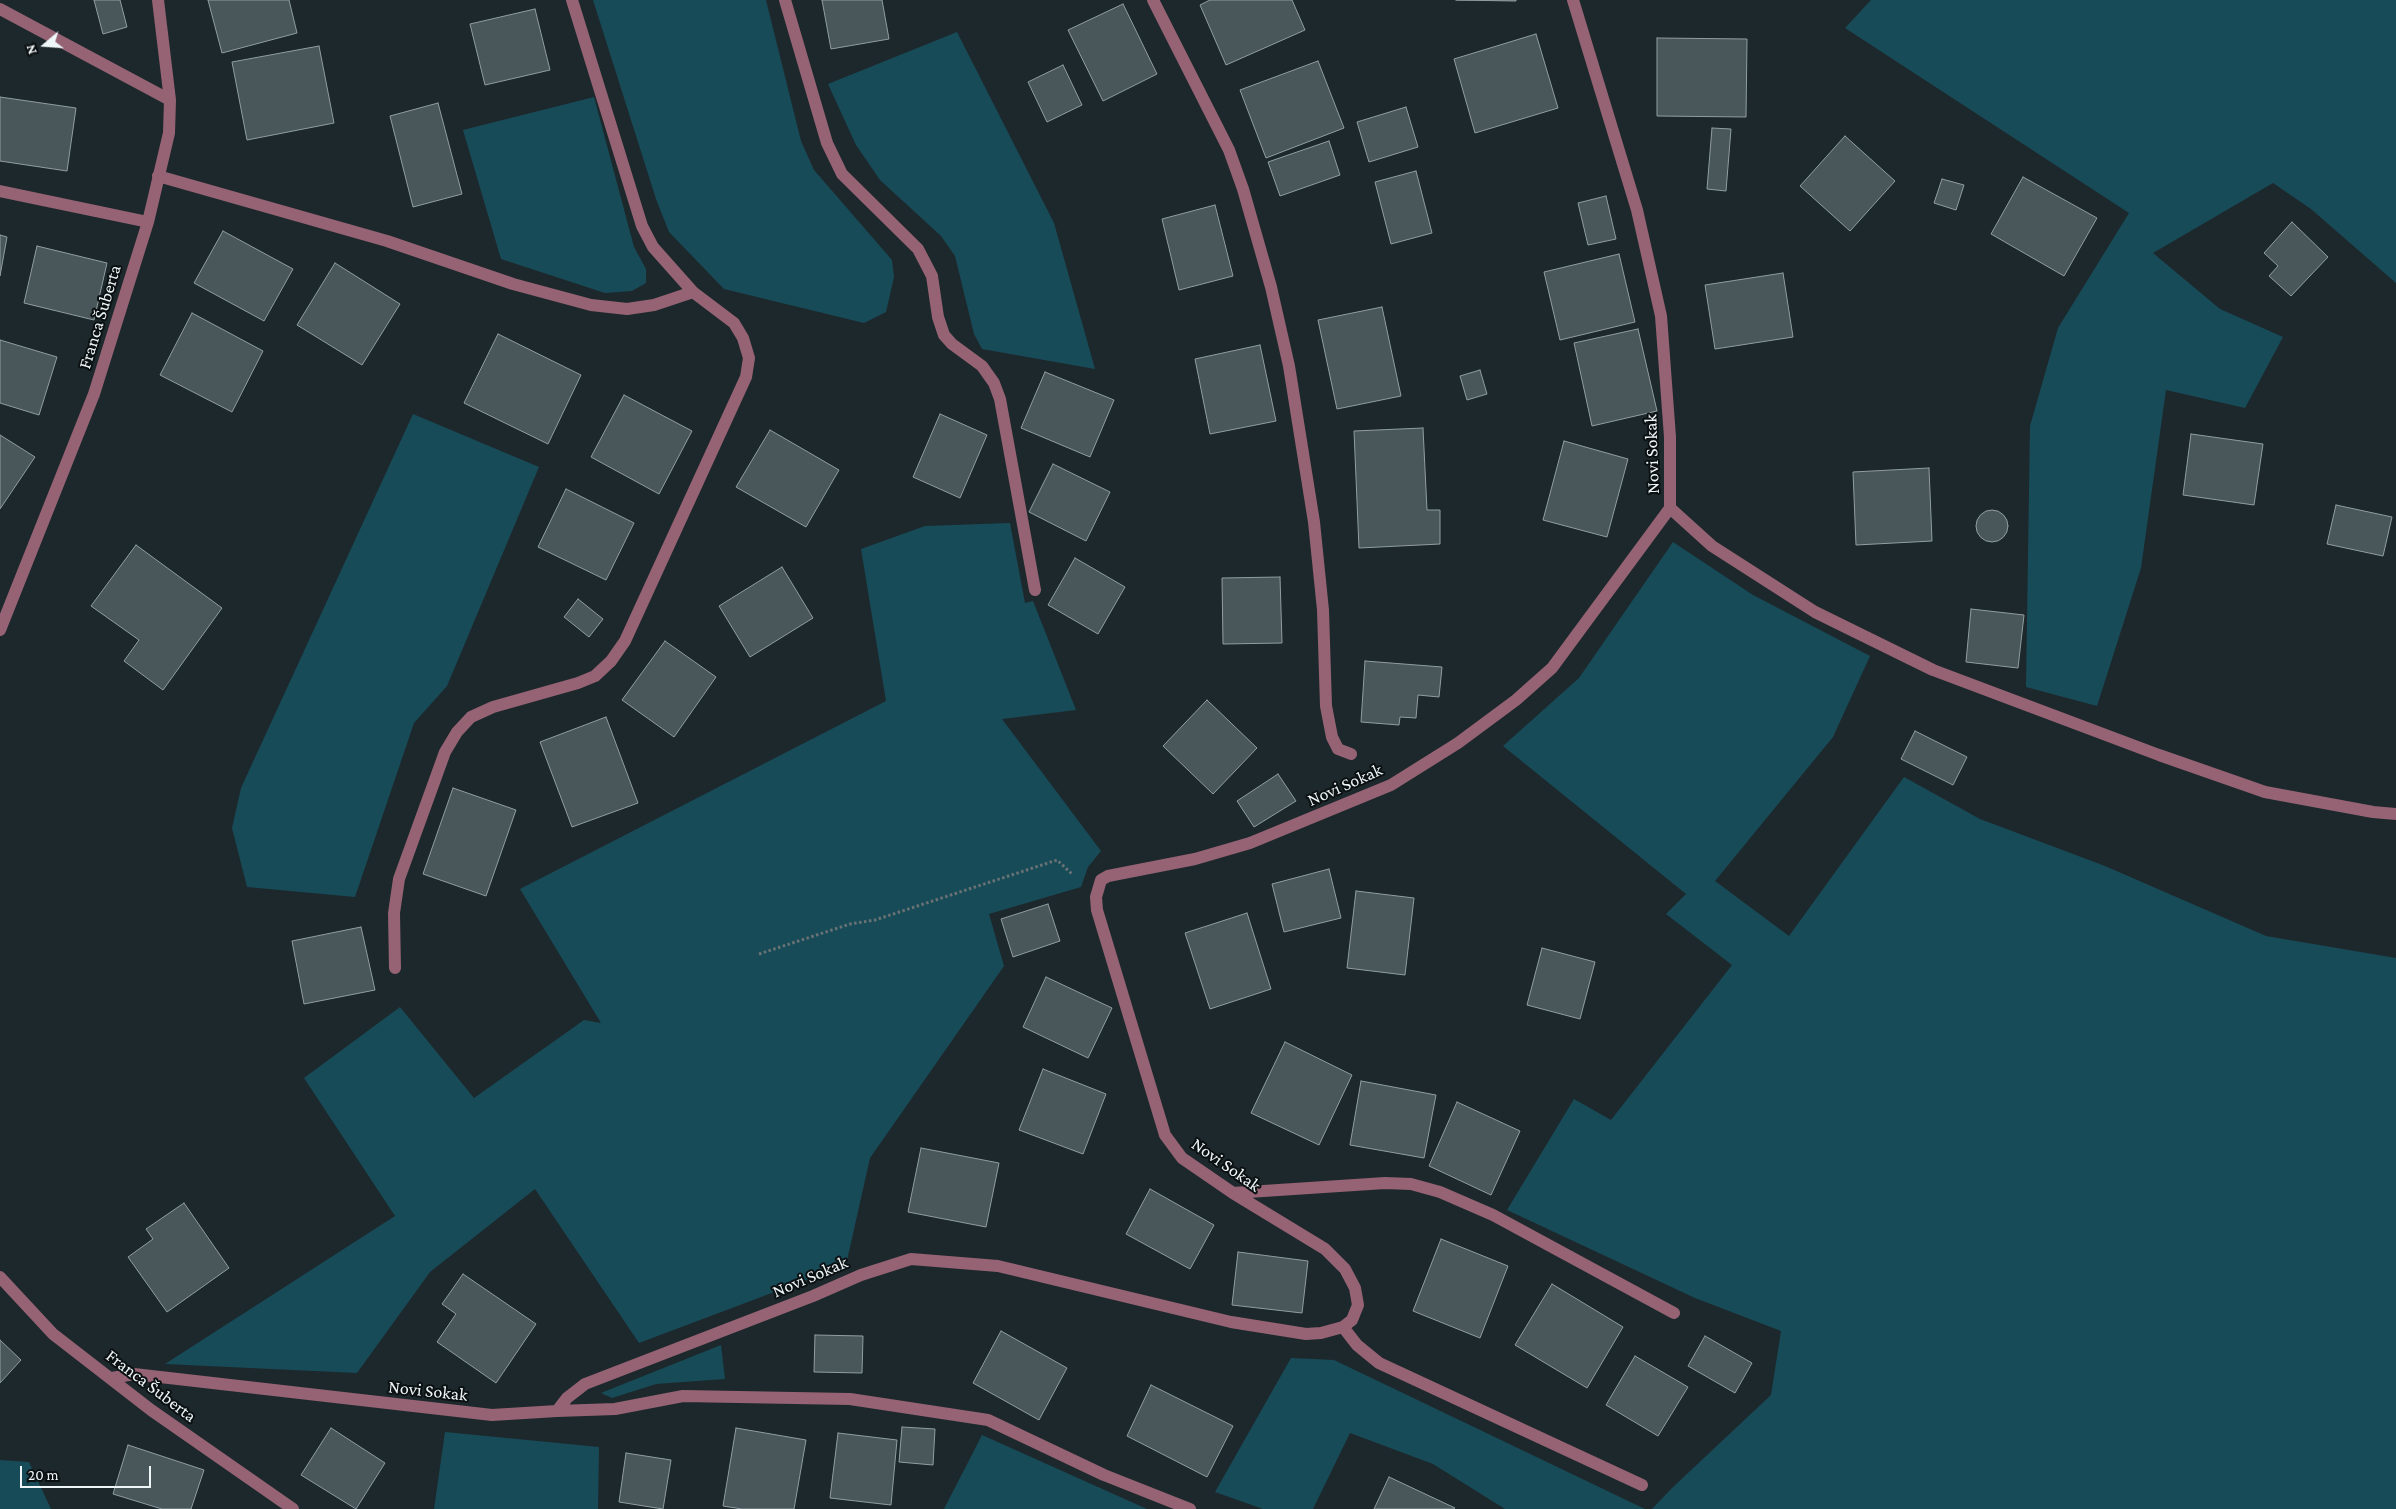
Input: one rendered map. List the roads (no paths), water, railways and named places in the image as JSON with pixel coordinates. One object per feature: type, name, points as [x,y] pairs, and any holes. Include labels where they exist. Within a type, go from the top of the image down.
[{"type":"street","name":"Franca Šuberta","points":[[0,630],[94,394],[148,222],[169,133],[170,100],[158,0]]},
{"type":"street","points":[[395,968],[394,913],[399,879],[445,752],[457,732],[471,717],[493,707],[578,684],[595,676],[611,661],[626,641],[746,377],[749,358],[744,338],[734,323],[693,292],[653,247],[642,226],[572,0]]},
{"type":"street","points":[[785,0],[827,143],[842,174],[918,249],[932,276],[938,317],[944,335],[952,344],[982,366],[994,383],[1000,399],[1035,590]]},
{"type":"street","points":[[1153,0],[1229,150],[1243,189],[1271,287],[1288,366],[1314,522],[1323,610],[1326,706],[1332,737],[1338,749],[1351,754]]},
{"type":"street","name":"Novi Sokak","points":[[112,1378],[134,1374],[492,1415],[557,1411],[567,1398],[585,1384],[813,1296],[861,1275],[911,1259],[998,1266],[1231,1322],[1287,1331],[1321,1333],[1343,1328],[1352,1320],[1358,1305],[1355,1288],[1345,1269],[1324,1249],[1233,1193],[1182,1158],[1173,1149],[1165,1136],[1097,910],[1098,886],[1101,880],[1108,876],[1195,859],[1289,828],[1391,785],[1458,743],[1516,700],[1552,668],[1670,508],[1670,437],[1661,316],[1637,210],[1573,0]]},
{"type":"street","points":[[0,9],[170,100]]},
{"type":"street","points":[[158,176],[387,241],[513,284],[591,305],[627,309],[654,305],[693,292]]},
{"type":"street","points":[[0,191],[148,222]]},
{"type":"street","points":[[1670,508],[1712,546],[1815,612],[1933,670],[2159,756],[2265,792],[2373,812],[2396,814]]},
{"type":"street","points":[[1233,1193],[1348,1185],[1411,1184],[1440,1192],[1493,1215],[1674,1313]]},
{"type":"street","name":"Franca Šuberta","points":[[0,1277],[53,1334],[151,1410],[293,1509]]},
{"type":"street","points":[[1343,1328],[1357,1345],[1379,1363],[1642,1485]]},
{"type":"street","points":[[557,1411],[615,1409],[683,1396],[850,1400],[988,1420],[1104,1475],[1190,1509]]}]
